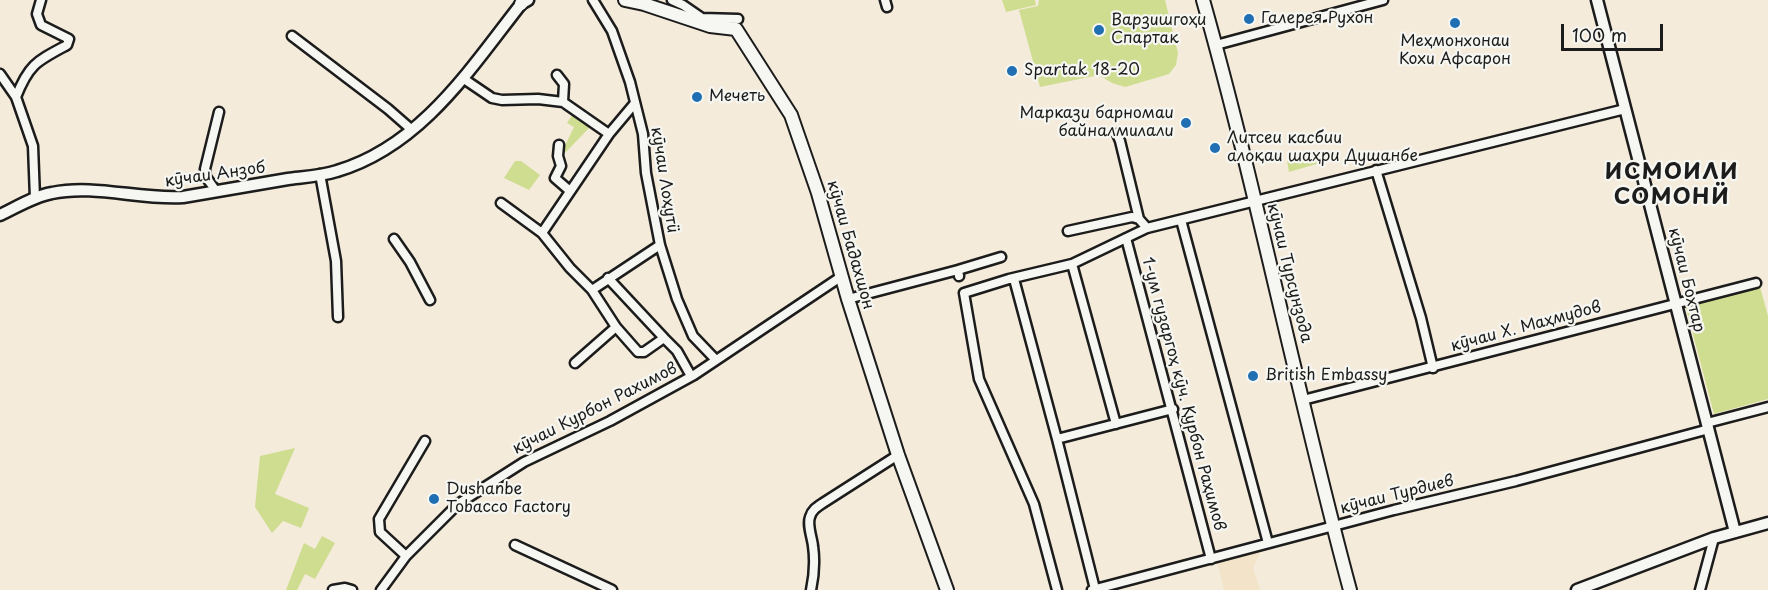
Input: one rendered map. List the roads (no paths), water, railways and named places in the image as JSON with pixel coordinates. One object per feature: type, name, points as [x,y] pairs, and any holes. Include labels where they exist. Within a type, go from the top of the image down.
[{"type":"main road","name":"кӯчаи Бадахшон","points":[[625,0],[645,4],[710,26],[736,29],[791,115],[818,193],[848,299],[898,455],[947,590]]},
{"type":"main road","name":"кӯчаи Турсунзода","points":[[1203,0],[1255,201],[1350,590]]},
{"type":"street","points":[[16,97],[27,74],[38,60],[67,45],[69,39],[41,25],[37,14],[41,0]]},
{"type":"street","name":"кӯчаи Лоҳутӣ","points":[[594,0],[612,31],[635,103],[643,134],[646,173],[660,245],[677,299],[693,336],[716,360]]},
{"type":"street","points":[[672,0],[702,18],[738,19]]},
{"type":"street","points":[[1216,45],[1383,0]]},
{"type":"street","name":"кӯчаи Бохтар","points":[[1598,0],[1735,532]]},
{"type":"street","name":"кӯчаи Анзоб","points":[[0,215],[51,193],[86,190],[164,198],[337,171],[364,161],[395,144],[438,108],[464,79],[524,1]]},
{"type":"street","points":[[292,36],[412,130]]},
{"type":"street","points":[[0,74],[16,97],[33,146],[36,198]]},
{"type":"street","points":[[558,75],[564,84],[562,102]]},
{"type":"street","points":[[464,79],[492,98],[562,102],[609,134]]},
{"type":"street","points":[[542,233],[609,134],[635,103]]},
{"type":"street","points":[[1057,590],[1034,504],[979,379],[964,293],[1000,281],[1072,264],[1147,228],[1625,109]]},
{"type":"street","points":[[216,191],[206,177],[205,169],[219,112]]},
{"type":"street","points":[[1117,134],[1138,219]]},
{"type":"street","points":[[559,145],[558,156],[561,166],[555,178],[570,191]]},
{"type":"street","points":[[1376,170],[1421,318],[1433,368]]},
{"type":"street","points":[[320,174],[336,261],[338,317]]},
{"type":"street","points":[[501,203],[542,233],[570,268],[592,290],[616,327],[640,353],[664,338]]},
{"type":"street","points":[[1068,231],[1132,217],[1138,219],[1147,228]]},
{"type":"street","points":[[1181,220],[1268,543]]},
{"type":"street","name":"1-ум гузаргоҳ кӯч. Қурбон Раҳимов","points":[[1126,238],[1211,559]]},
{"type":"street","points":[[394,239],[410,262],[430,300]]},
{"type":"street","points":[[592,290],[660,245]]},
{"type":"street","points":[[848,299],[959,273],[1000,257]]},
{"type":"street","points":[[1072,264],[1116,423]]},
{"type":"street","name":"кӯчаи Курбон Рахимов","points":[[381,590],[406,556],[458,504],[524,462],[610,421],[691,376],[842,276]]},
{"type":"street","points":[[608,278],[677,351],[691,376]]},
{"type":"street","points":[[1014,279],[1057,439],[1093,590]]},
{"type":"street","name":"кӯчаи Х. Маҳмудов","points":[[1303,400],[1756,283]]},
{"type":"street","points":[[575,363],[616,327]]},
{"type":"street","name":"кӯчаи Турдиев","points":[[1093,590],[1333,526],[1516,481],[1768,407]]},
{"type":"street","points":[[1057,439],[1173,409]]},
{"type":"street","points":[[406,556],[380,532],[379,519],[425,441]]},
{"type":"street","points":[[811,590],[814,549],[810,515],[814,509],[898,455]]},
{"type":"street","points":[[1577,590],[1714,538],[1768,523]]},
{"type":"street","points":[[1700,590],[1714,538]]},
{"type":"street","points":[[515,545],[612,590]]},
{"type":"street","points":[[333,590],[345,588],[352,590]]},
{"type":"place","name":"Галерея Рухон","points":[[1249,19]]},
{"type":"place","name":"Меҳмонхонаи Кохи Афсарон","points":[[1455,23]]},
{"type":"place","name":"Варзишгоҳи Спартак","points":[[1099,30]]},
{"type":"place","name":"Spartak 18-20","points":[[1012,71]]},
{"type":"place","name":"Мечеть","points":[[697,97]]},
{"type":"place","name":"Маркази барномаи байналмилали","points":[[1186,123]]},
{"type":"place","name":"Литсеи касбии алоқаи шаҳри Душанбе","points":[[1215,148]]},
{"type":"place","name":"British Embassy","points":[[1253,376]]},
{"type":"place","name":"Dushanbe Tobacco Factory","points":[[434,499]]},
{"type":"district","name":"ИСМОИЛИ СОМОНӢ","points":[[1672,186]]}]
